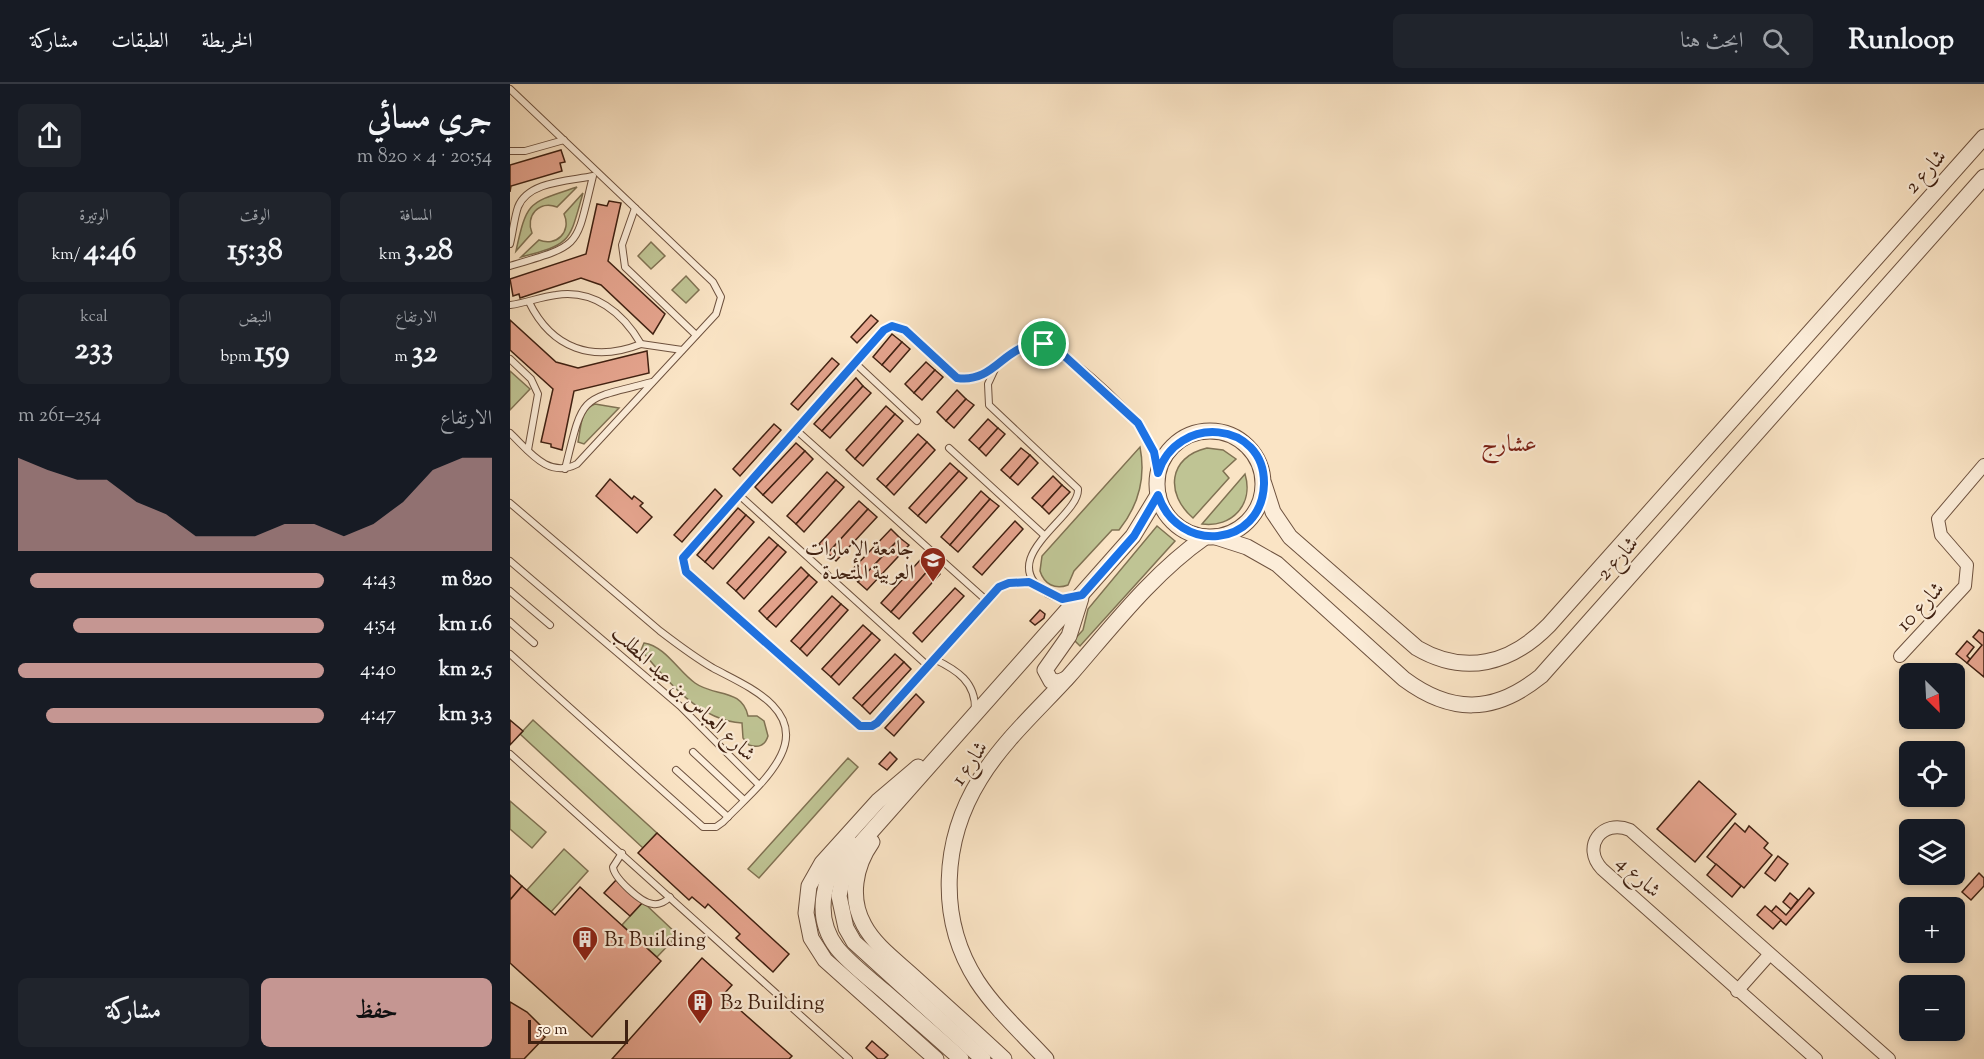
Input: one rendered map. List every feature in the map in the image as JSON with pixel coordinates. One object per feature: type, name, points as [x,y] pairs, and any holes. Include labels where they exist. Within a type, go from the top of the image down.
[{"type":"street","name":"شارع 2","points":[[1264,484],[1273,512],[1290,537],[1417,648],[1433,657],[1470,664],[1500,659],[1518,652],[1533,641],[1556,617],[1984,137]]},
{"type":"street","name":"شارع 2","points":[[1210,537],[1247,547],[1277,564],[1404,679],[1423,693],[1441,701],[1465,705],[1494,702],[1514,695],[1541,676],[1984,177]]},
{"type":"street","points":[[1215,431],[1233,436],[1249,447],[1258,461],[1264,484],[1259,506],[1254,515],[1237,530],[1210,537],[1187,532],[1172,520],[1158,495],[1158,473],[1166,455],[1179,442],[1196,433],[1215,431]]},
{"type":"street","name":"شارع 10","points":[[1900,657],[1968,579],[1967,565],[1941,535],[1938,519],[1984,465]]},
{"type":"street","name":"شارع 1","points":[[983,1059],[854,942],[846,928],[839,896],[844,867],[852,853],[1134,536],[1158,495]]},
{"type":"street","name":"شارع 1","points":[[1046,1059],[990,999],[967,963],[950,907],[949,867],[959,823],[981,778],[1066,679],[1160,574],[1210,537]]},
{"type":"street","points":[[1066,679],[1059,682],[1051,681],[1045,670],[1073,628],[1082,595]]},
{"type":"street","points":[[949,743],[864,853],[855,882],[856,897],[863,924],[871,936],[1004,1059]]},
{"type":"street","name":"شارع 1","points":[[949,743],[921,765],[832,865],[825,886],[825,922],[829,936],[842,953],[961,1059]]},
{"type":"street","points":[[921,765],[878,801],[822,863],[809,886],[806,913],[812,938],[825,960],[936,1059]]},
{"type":"street","name":"شارع 4","points":[[1816,1059],[1596,863],[1592,847],[1599,833],[1614,826],[1630,830],[1769,956],[1888,1059]]},
{"type":"street","points":[[1737,991],[1769,956]]},
{"type":"lane","points":[[510,89],[564,140],[595,174],[635,208],[717,286],[721,297],[719,309],[582,460],[565,469],[547,466],[510,433]]},
{"type":"lane","points":[[510,151],[525,151],[564,140]]},
{"type":"lane","points":[[510,244],[518,208],[527,195],[540,187],[595,174]]},
{"type":"lane","points":[[510,266],[558,252],[571,244],[579,232],[595,174]]},
{"type":"lane","points":[[635,208],[622,245],[625,267],[696,335]]},
{"type":"lane","points":[[510,305],[559,294],[592,298],[621,316],[641,344]]},
{"type":"lane","points":[[529,302],[547,330],[575,348],[608,353],[641,344],[682,350]]},
{"type":"lane","points":[[1082,595],[1062,599],[1052,596],[1029,582],[1009,583],[999,587],[877,723],[872,726],[860,726],[686,572],[683,563],[685,554],[884,330],[897,326],[905,330],[957,378],[974,378],[996,367],[1009,354],[1031,344],[1044,344],[1059,351],[1138,423],[1154,452],[1158,473]]},
{"type":"lane","points":[[510,359],[535,383],[538,394],[528,450]]},
{"type":"lane","points":[[855,363],[918,421]]},
{"type":"lane","points":[[996,367],[988,384],[989,405],[1078,489],[1077,500],[1044,535],[1035,550],[1031,564],[1038,586]]},
{"type":"lane","points":[[565,469],[579,415],[586,404],[597,396],[653,382]]},
{"type":"lane","points":[[795,429],[986,600]]},
{"type":"lane","points":[[949,448],[1044,535]]},
{"type":"lane","points":[[738,494],[928,666]]},
{"type":"lane","name":"شارع العباس بن عبد المطلب","points":[[510,503],[660,631],[695,657],[750,687],[774,706],[783,722],[784,748],[776,764],[758,784],[680,706],[510,561]]},
{"type":"lane","points":[[510,591],[550,625]]},
{"type":"lane","points":[[510,622],[534,643]]},
{"type":"lane","points":[[510,654],[703,827],[716,828],[758,784]]},
{"type":"lane","points":[[934,659],[956,670],[966,679],[972,690],[975,715]]},
{"type":"lane","points":[[693,752],[744,800]]},
{"type":"lane","points":[[510,754],[849,1059]]},
{"type":"lane","points":[[676,770],[728,817]]},
{"type":"lane","points":[[622,853],[613,867],[617,876],[648,903],[660,904],[670,897]]},
{"type":"green space","points":[[577,187],[557,207],[550,205],[535,211],[530,221],[532,233],[516,251],[523,222],[533,206],[549,197]]},
{"type":"green space","points":[[583,193],[575,222],[566,239],[550,248],[521,257],[539,240],[551,241],[561,236],[566,227],[564,214]]},
{"type":"green space","points":[[651,242],[665,256],[651,269],[638,256]]},
{"type":"green space","points":[[686,276],[699,290],[686,303],[672,290]]},
{"type":"green space","points":[[510,371],[530,389],[510,410]]},
{"type":"green space","points":[[595,404],[619,408],[584,444],[578,442],[586,410]]},
{"type":"green space","points":[[1140,447],[1142,470],[1139,491],[1126,521],[1119,530],[1112,530],[1074,571],[1068,585],[1059,587],[1051,585],[1040,571],[1042,556]]},
{"type":"green space","points":[[1207,448],[1223,450],[1236,459],[1223,471],[1229,478],[1193,518],[1178,498],[1175,477],[1184,459]]},
{"type":"green space","points":[[1245,474],[1246,495],[1238,512],[1223,522],[1202,524]]},
{"type":"green space","points":[[1157,526],[1175,541],[1080,646],[1074,640],[1083,630],[1088,609]]},
{"type":"green space","points":[[644,643],[659,649],[695,683],[740,701],[748,716],[757,716],[764,721],[768,736],[765,742],[758,746],[749,745],[743,738],[742,723],[727,721],[698,707],[673,686],[641,650]]},
{"type":"green space","points":[[533,720],[657,833],[643,848],[520,734]]},
{"type":"green space","points":[[848,758],[858,767],[759,878],[748,869]]},
{"type":"green space","points":[[510,801],[546,832],[532,848],[510,829]]},
{"type":"green space","points":[[564,849],[588,871],[551,912],[527,890]]},
{"type":"green space","points":[[643,902],[678,935],[657,957],[622,925]]},
{"type":"building","points":[[561,150],[565,162],[560,163],[562,171],[511,186],[510,192],[510,165]]},
{"type":"building","points":[[609,201],[621,203],[608,261],[665,314],[653,334],[601,285],[581,278],[520,298],[519,294],[513,296],[510,279],[586,254],[597,204],[607,206]]},
{"type":"building","points":[[871,315],[878,321],[857,343],[851,337]]},
{"type":"building","points":[[510,320],[556,362],[578,368],[647,351],[649,373],[574,391],[562,450],[551,447],[551,444],[541,442],[553,389],[510,350]]},
{"type":"building","points":[[892,334],[902,342],[882,365],[873,357]]},
{"type":"building","points":[[902,342],[910,349],[890,372],[882,365]]},
{"type":"building","points":[[832,358],[839,364],[798,410],[791,404]]},
{"type":"building","points":[[926,362],[935,370],[914,393],[905,384]]},
{"type":"building","points":[[935,370],[943,377],[922,400],[914,393]]},
{"type":"building","points":[[856,378],[863,386],[822,431],[814,424]]},
{"type":"building","points":[[863,386],[871,393],[830,438],[822,431]]},
{"type":"building","points":[[957,390],[966,399],[946,421],[937,412]]},
{"type":"building","points":[[966,399],[974,405],[954,428],[946,421]]},
{"type":"building","points":[[886,406],[895,414],[855,459],[846,450]]},
{"type":"building","points":[[895,414],[903,421],[863,466],[855,459]]},
{"type":"building","points":[[988,419],[998,428],[979,449],[969,440]]},
{"type":"building","points":[[774,424],[781,430],[740,476],[733,469]]},
{"type":"building","points":[[998,428],[1005,434],[986,456],[979,449]]},
{"type":"building","points":[[918,434],[927,442],[886,487],[877,479]]},
{"type":"building","points":[[927,442],[935,450],[894,495],[886,487]]},
{"type":"building","points":[[796,443],[805,451],[763,495],[755,487]]},
{"type":"building","points":[[1021,448],[1030,455],[1010,478],[1001,470]]},
{"type":"building","points":[[805,451],[813,459],[772,503],[763,495]]},
{"type":"building","points":[[1030,455],[1038,463],[1018,485],[1010,478]]},
{"type":"building","points":[[950,463],[959,471],[918,516],[909,508]]},
{"type":"building","points":[[959,471],[967,478],[926,523],[918,516]]},
{"type":"building","points":[[827,472],[836,480],[796,524],[787,516]]},
{"type":"building","points":[[1053,476],[1062,485],[1042,507],[1032,498]]},
{"type":"building","points":[[610,479],[632,499],[634,496],[643,503],[640,506],[652,517],[637,533],[596,496]]},
{"type":"building","points":[[836,480],[844,487],[804,532],[796,524]]},
{"type":"building","points":[[1062,485],[1070,492],[1049,514],[1042,507]]},
{"type":"building","points":[[715,489],[722,496],[682,542],[674,535]]},
{"type":"building","points":[[981,491],[990,499],[950,545],[941,537]]},
{"type":"building","points":[[990,499],[999,506],[958,552],[950,545]]},
{"type":"building","points":[[859,501],[868,509],[828,553],[819,544]]},
{"type":"building","points":[[738,508],[746,515],[705,562],[697,555]]},
{"type":"building","points":[[868,509],[877,517],[836,561],[828,553]]},
{"type":"building","points":[[746,515],[754,522],[713,569],[705,562]]},
{"type":"building","points":[[1015,521],[1023,529],[982,575],[973,567]]},
{"type":"building","points":[[891,529],[900,538],[858,582],[849,573]]},
{"type":"building","points":[[769,537],[778,545],[736,591],[727,583]]},
{"type":"building","points":[[900,538],[909,545],[867,590],[858,582]]},
{"type":"building","points":[[778,545],[786,552],[744,599],[736,591]]},
{"type":"building","points":[[922,558],[932,566],[891,612],[881,603]]},
{"type":"building","points":[[932,566],[940,574],[899,619],[891,612]]},
{"type":"building","points":[[801,567],[809,575],[767,619],[759,611]]},
{"type":"building","points":[[809,575],[817,582],[776,627],[767,619]]},
{"type":"building","points":[[955,588],[964,596],[922,642],[913,633]]},
{"type":"building","points":[[832,596],[841,604],[800,649],[791,641]]},
{"type":"building","points":[[841,604],[848,610],[807,656],[800,649]]},
{"type":"building","points":[[1040,610],[1045,614],[1044,618],[1035,625],[1030,621]]},
{"type":"building","points":[[863,625],[872,633],[831,677],[822,669]]},
{"type":"building","points":[[1979,630],[1984,633],[1984,677],[1967,663],[1982,645],[1973,637]]},
{"type":"building","points":[[872,633],[880,640],[839,685],[831,677]]},
{"type":"building","points":[[1967,641],[1974,647],[1967,656],[1970,659],[1967,663],[1956,654]]},
{"type":"building","points":[[895,654],[904,662],[862,706],[853,698]]},
{"type":"building","points":[[904,662],[911,669],[870,714],[862,706]]},
{"type":"building","points":[[916,694],[924,702],[894,736],[885,728]]},
{"type":"building","points":[[510,720],[523,731],[510,745]]},
{"type":"building","points":[[890,752],[897,759],[887,770],[879,764]]},
{"type":"building","points":[[1699,781],[1736,814],[1695,862],[1657,829]]},
{"type":"building","points":[[1735,823],[1745,832],[1749,826],[1768,843],[1764,848],[1772,855],[1744,888],[1707,857]]},
{"type":"building","points":[[657,833],[789,954],[773,972],[736,938],[740,934],[708,904],[705,908],[692,897],[689,900],[638,853]]},
{"type":"building","points":[[1778,856],[1788,864],[1775,881],[1765,873]]},
{"type":"building","points":[[1716,864],[1741,886],[1732,897],[1707,875]]},
{"type":"building","points":[[1979,873],[1984,878],[1984,886],[1971,900],[1962,892]]},
{"type":"building","points":[[510,875],[522,886],[510,900]]},
{"type":"building","points":[[617,879],[643,902],[630,916],[604,893]]},
{"type":"building","name":"B1 Building","points":[[522,886],[555,915],[580,887],[661,961],[592,1037],[510,963],[510,900]]},
{"type":"building","points":[[1809,888],[1814,893],[1786,925],[1771,912],[1776,906],[1786,915]]},
{"type":"building","points":[[1790,893],[1798,900],[1791,909],[1783,902]]},
{"type":"building","points":[[1765,906],[1781,920],[1773,929],[1757,915]]},
{"type":"building","name":"B2 Building","points":[[702,958],[732,985],[723,995],[792,1056],[789,1059],[612,1059]]},
{"type":"building","points":[[510,1002],[527,1012],[543,1028],[539,1032],[545,1037],[524,1059],[510,1059]]},
{"type":"building","points":[[872,1041],[888,1055],[884,1059],[878,1059],[866,1048]]},
{"type":"place","name":"جامعة الإمارات العربية المتحدة","points":[[933,583]]},
{"type":"place","name":"B1 Building","points":[[585,962]]},
{"type":"place","name":"B2 Building","points":[[700,1025]]},
{"type":"district","name":"عشارج","points":[[1509,443]]},
{"type":"route","points":[[897,326],[905,330],[957,378],[966,379],[989,372],[1019,348],[1031,344],[1044,344],[1068,357],[1138,423],[1154,452],[1158,473],[1166,455],[1172,448],[1196,433],[1215,431],[1224,433],[1249,447],[1261,468],[1264,484],[1263,495],[1254,515],[1237,530],[1227,535],[1205,537],[1179,527],[1166,513],[1158,495],[1152,510],[1134,536],[1082,595],[1062,599],[1052,596],[1029,582],[1019,581],[999,587],[881,719],[872,726],[866,727],[855,723],[686,572],[683,558],[688,550],[888,327],[897,326]]}]
